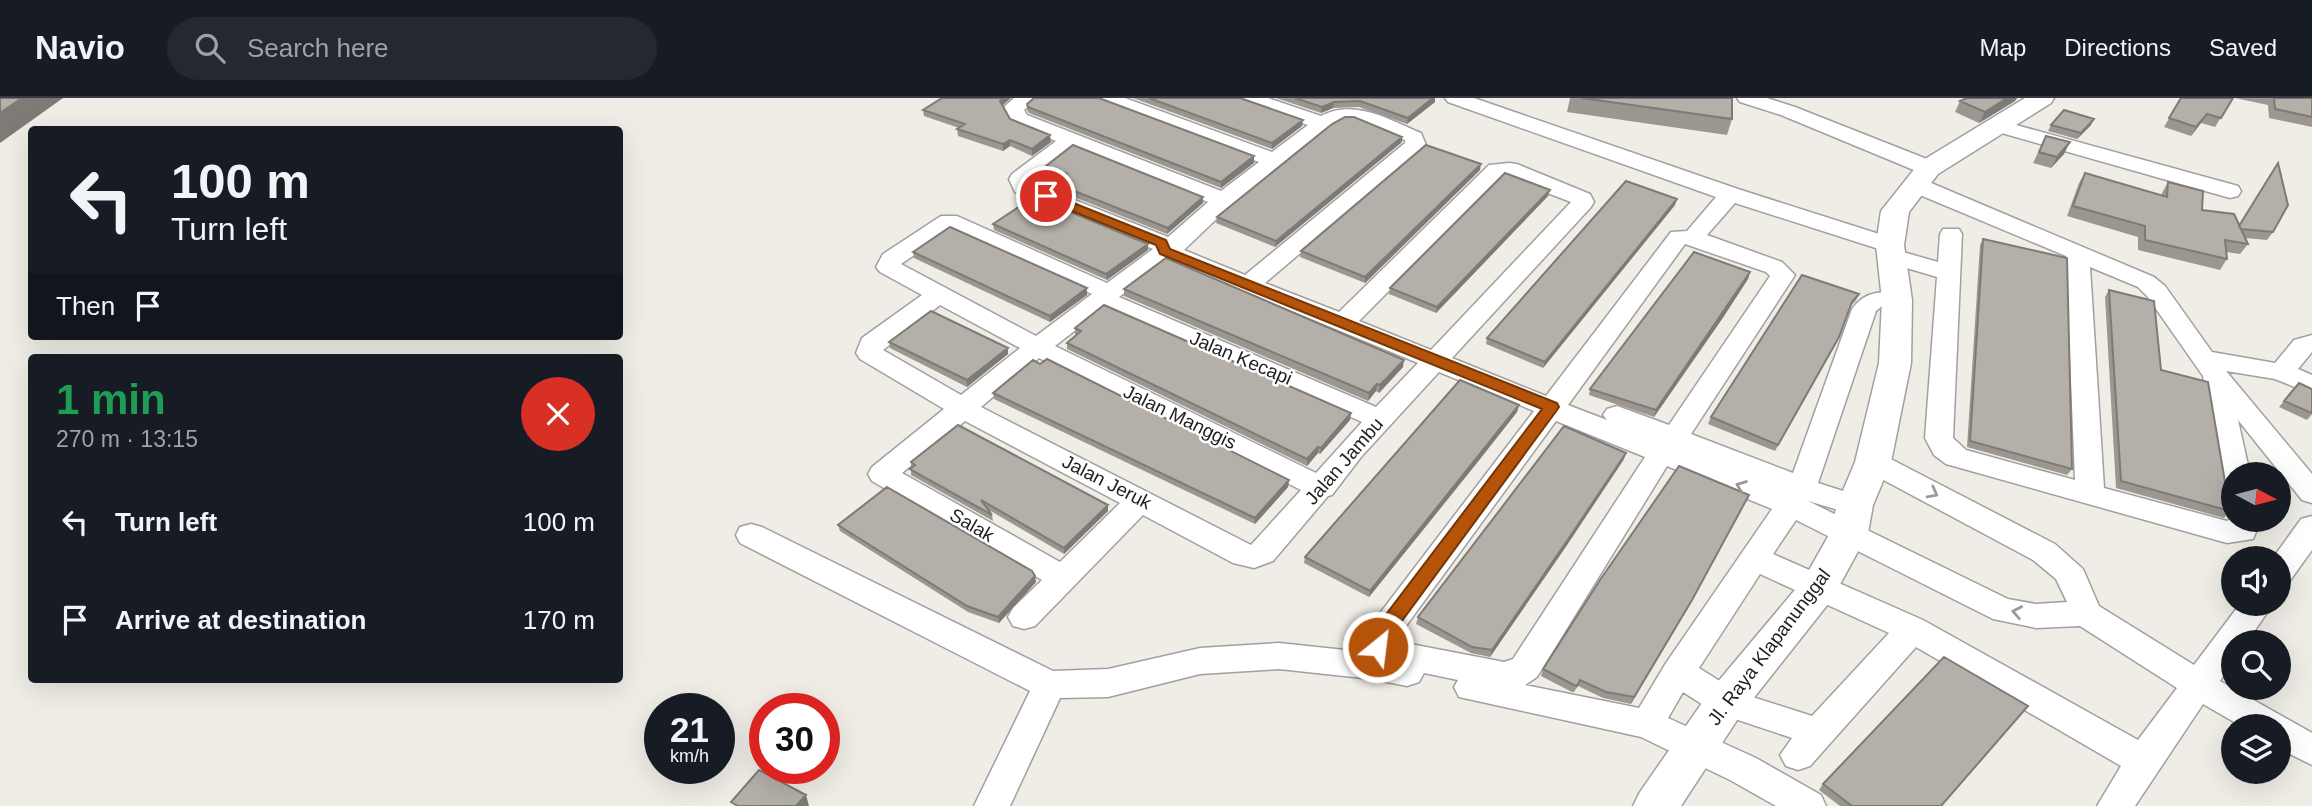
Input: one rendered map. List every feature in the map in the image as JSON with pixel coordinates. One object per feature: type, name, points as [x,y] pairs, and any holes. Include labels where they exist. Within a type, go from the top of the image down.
[{"type":"street","points":[[1027,98],[1013,108],[1015,114],[1070,140],[1223,200]]},
{"type":"street","points":[[1107,98],[1274,160]]},
{"type":"street","points":[[1248,98],[1323,123]]},
{"type":"street","points":[[1455,98],[1950,273]]},
{"type":"street","points":[[1747,98],[1788,111],[2077,252],[2134,276],[2156,291],[2210,366],[2312,494]]},
{"type":"street","name":"Jl. Raya Klapanunggal","points":[[1656,806],[1726,702],[1818,589],[1852,519],[1873,462],[1895,363],[1897,300],[1891,250],[1895,211],[1922,177],[2042,98]]},
{"type":"street","points":[[964,409],[1037,346],[1323,123],[1340,114],[1357,114],[1414,137],[1417,142],[1254,280]]},
{"type":"street","points":[[1998,126],[2230,191]]},
{"type":"street","points":[[1070,140],[1024,174],[1020,179],[1023,187],[1852,519],[1977,599],[2004,610],[2036,616],[2085,613],[2249,714]]},
{"type":"street","name":"Jalan Jambu","points":[[1249,557],[1262,553],[1380,419],[1443,355],[1583,202],[1582,199],[1510,169],[1497,170],[1348,318]]},
{"type":"street","points":[[1693,238],[1730,194]]},
{"type":"street","name":"Jalan Kecapi","points":[[938,295],[888,267],[891,259],[949,221],[1105,295],[1380,419]]},
{"type":"street","points":[[1951,234],[1939,438],[1944,448],[1956,457],[2221,530]]},
{"type":"street","points":[[1679,237],[1693,238],[1774,267],[1783,275],[1667,446],[1525,668],[1514,675],[1504,675],[1387,653],[1378,647],[1379,638],[1679,237]]},
{"type":"street","points":[[2077,252],[2090,495]]},
{"type":"street","name":"Jalan Manggis","points":[[938,295],[1322,488]]},
{"type":"street","name":"Jalan Jeruk","points":[[938,295],[871,344],[869,353],[964,409],[1249,557]]},
{"type":"street","points":[[1647,724],[1678,672],[1797,497],[1864,309],[1871,301],[1881,298],[1897,300]]},
{"type":"street","points":[[2281,372],[2303,346],[2312,343]]},
{"type":"street","points":[[2210,366],[2281,372],[2312,385]]},
{"type":"street","points":[[2210,366],[2233,462]]},
{"type":"street","name":"Salak","points":[[964,409],[882,474],[1062,577]]},
{"type":"street","points":[[1873,462],[2044,552],[2063,565],[2079,586],[2085,613]]},
{"type":"street","points":[[1024,617],[1141,500]]},
{"type":"street","points":[[2291,556],[2312,527]]},
{"type":"street","points":[[751,535],[1049,685],[1108,683],[1200,661],[1279,656],[1371,666],[1647,724],[1743,769],[1808,806]]},
{"type":"street","points":[[1754,558],[1912,629],[2143,761]]},
{"type":"street","points":[[2115,806],[2143,761],[2248,616]]},
{"type":"street","points":[[1678,672],[1726,702],[1808,743],[1912,629]]},
{"type":"street","points":[[992,806],[1049,685]]},
{"type":"street","points":[[2291,738],[2312,750]]},
{"type":"building","points":[[0,98],[22,98],[0,113]]},
{"type":"building","points":[[942,98],[1004,98],[1000,101],[1010,119],[1050,135],[1032,149],[1010,140],[1003,144],[957,129],[965,124],[923,110]]},
{"type":"building","points":[[1034,98],[1099,98],[1254,156],[1221,182],[1028,107],[1027,104]]},
{"type":"building","points":[[1149,98],[1240,98],[1303,120],[1272,143]]},
{"type":"building","points":[[1295,98],[1433,98],[1408,118],[1360,101],[1334,102],[1322,107]]},
{"type":"building","points":[[1582,98],[1732,98],[1732,119]]},
{"type":"building","points":[[1967,98],[2007,98],[1985,112],[1960,101]]},
{"type":"building","points":[[2181,98],[2233,98],[2221,118],[2207,114],[2196,127],[2169,118]]},
{"type":"building","points":[[2274,98],[2312,98],[2312,117],[2275,109]]},
{"type":"building","points":[[2064,110],[2094,119],[2081,133],[2051,125]]},
{"type":"building","points":[[1345,117],[1354,117],[1402,137],[1276,241],[1217,217],[1332,124]]},
{"type":"building","points":[[2046,136],[2070,142],[2057,157],[2039,152]]},
{"type":"building","points":[[1073,145],[1203,197],[1168,228],[1054,183],[1067,174],[1046,166]]},
{"type":"building","points":[[1426,145],[1481,164],[1365,277],[1301,251]]},
{"type":"building","points":[[2278,163],[2288,205],[2273,232],[2241,229],[2239,226]]},
{"type":"building","points":[[1505,173],[1550,190],[1437,307],[1390,288]]},
{"type":"building","points":[[2085,173],[2167,197],[2168,182],[2203,191],[2202,210],[2234,214],[2248,244],[2225,240],[2227,259],[2145,240],[2145,226],[2073,206]]},
{"type":"building","points":[[1626,181],[1677,199],[1545,362],[1487,338]]},
{"type":"building","points":[[1034,197],[1148,244],[1106,274],[993,224]]},
{"type":"building","points":[[950,227],[1087,288],[1050,316],[913,252]]},
{"type":"building","points":[[1983,239],[2067,258],[2072,469],[1970,441]]},
{"type":"building","points":[[1694,252],[1750,272],[1656,410],[1590,389]]},
{"type":"building","points":[[1166,258],[1404,360],[1369,393],[1124,289]]},
{"type":"building","points":[[1802,275],[1859,294],[1852,302],[1839,337],[1778,445],[1711,417]]},
{"type":"building","points":[[2109,290],[2154,301],[2161,370],[2208,382],[2222,462],[2221,509],[2121,481]]},
{"type":"building","points":[[1104,305],[1351,413],[1321,448],[1318,447],[1307,459],[1067,343],[1081,331],[1075,328]]},
{"type":"building","points":[[931,311],[1008,348],[967,380],[889,342]]},
{"type":"building","points":[[1047,359],[1289,480],[1255,518],[993,393],[1033,360],[1040,364]]},
{"type":"building","points":[[1460,380],[1519,405],[1370,591],[1305,557]]},
{"type":"building","points":[[2299,383],[2312,389],[2312,413],[2284,401]]},
{"type":"building","points":[[958,425],[1108,505],[1064,548],[981,500],[992,515],[910,469],[915,465],[911,462]]},
{"type":"building","points":[[1564,426],[1626,453],[1492,650],[1472,647],[1418,617]]},
{"type":"building","points":[[1679,466],[1749,495],[1692,600],[1634,697],[1606,692],[1580,680],[1577,686],[1543,669],[1600,580]]},
{"type":"building","points":[[887,487],[1032,571],[1035,576],[998,617],[967,606],[838,525]]},
{"type":"building","points":[[1944,657],[2028,706],[1941,806],[1852,806],[1823,784]]},
{"type":"building","points":[[749,781],[749,784],[785,784],[806,795],[796,806],[738,806],[731,802]]},
{"type":"route","points":[[1046,196],[1161,243],[1164,251],[1551,407],[1379,638],[1378,647]]}]
